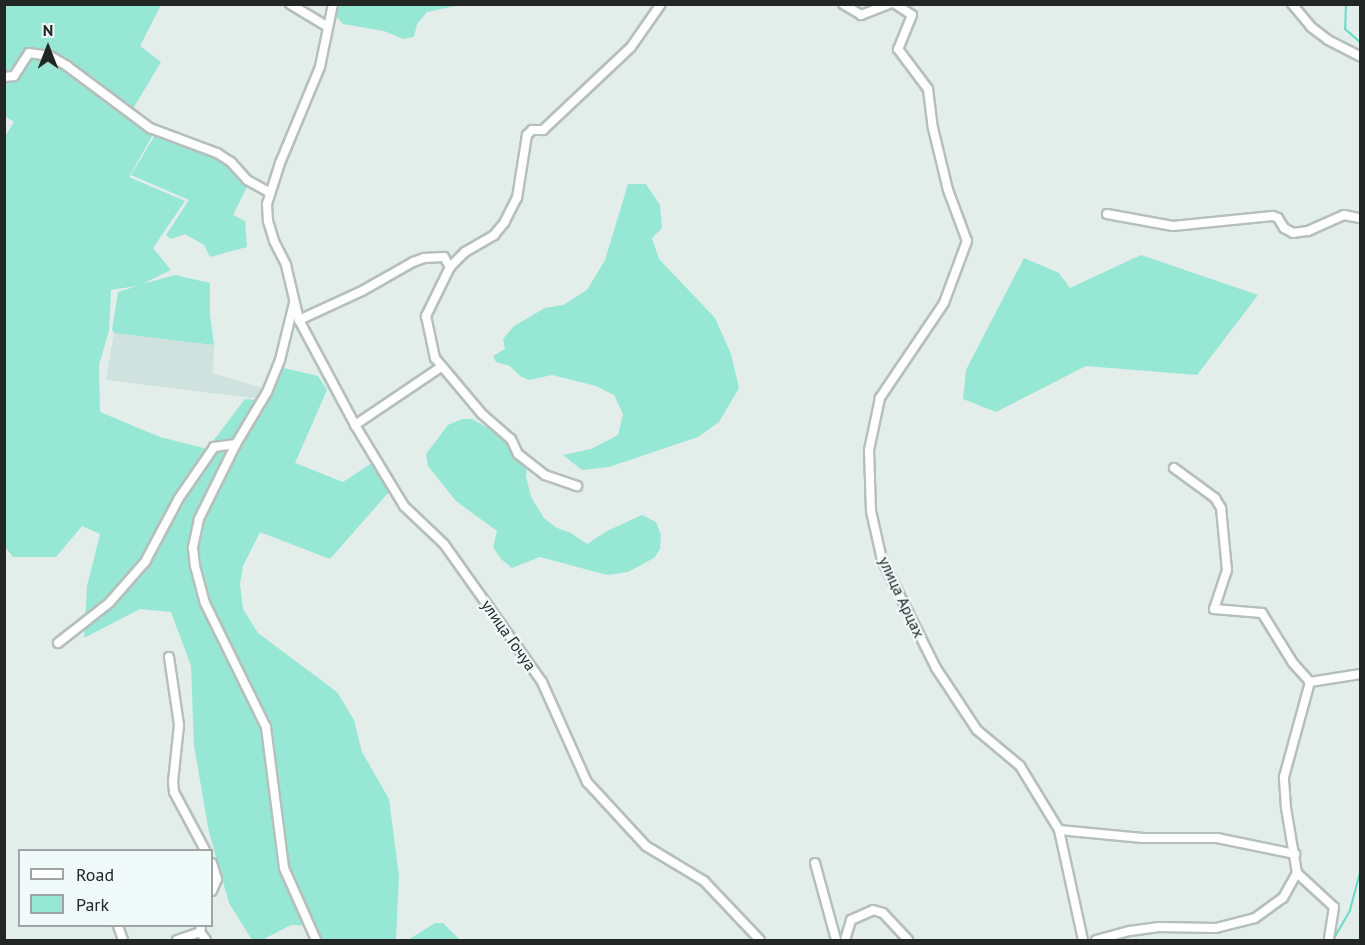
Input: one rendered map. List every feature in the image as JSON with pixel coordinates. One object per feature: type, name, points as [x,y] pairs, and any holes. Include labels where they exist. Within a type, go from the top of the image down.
[{"type":"street","points":[[290,4],[328,27]]},
{"type":"street","name":"улица Гочуа","points":[[333,4],[320,67],[283,153],[267,204],[268,221],[274,241],[286,265],[299,320],[355,425],[404,506],[444,544],[523,652],[542,682],[587,782],[646,846],[704,881],[760,940]]},
{"type":"street","points":[[577,486],[545,475],[518,454],[511,439],[494,427],[441,367],[431,349],[426,316],[450,267],[465,252],[494,235],[504,223],[517,198],[527,135],[538,128],[543,130],[623,54],[662,4]]},
{"type":"street","points":[[843,4],[861,15],[890,4]]},
{"type":"street","name":"улица Арцах","points":[[895,4],[912,15],[898,49],[928,89],[933,128],[948,190],[968,241],[944,303],[880,398],[869,450],[871,511],[882,560],[936,668],[977,730],[1020,766],[1059,830],[1083,940]]},
{"type":"street","points":[[1292,4],[1311,27],[1328,40],[1360,56]]},
{"type":"street","points":[[4,77],[14,76],[29,54],[50,56],[67,66],[150,128],[217,153],[231,162],[247,180],[270,193]]},
{"type":"street","points":[[1107,214],[1173,226],[1273,216],[1278,218],[1284,228],[1293,233],[1304,233],[1344,215],[1360,218]]},
{"type":"street","points":[[299,320],[424,258],[444,257],[450,267]]},
{"type":"street","points":[[295,298],[280,360],[267,392],[236,444],[199,519],[195,533],[195,566],[205,603],[266,727],[284,868],[316,939]]},
{"type":"street","points":[[355,425],[441,367]]},
{"type":"street","points":[[58,643],[109,603],[145,562],[179,498],[214,447],[236,444]]},
{"type":"street","points":[[1174,468],[1215,498],[1221,508],[1227,570],[1214,609],[1262,613],[1293,663],[1310,682]]},
{"type":"street","points":[[169,657],[179,725],[172,782],[174,792],[204,849]]},
{"type":"street","points":[[1310,682],[1360,674]]},
{"type":"street","points":[[1096,940],[1130,931],[1159,927],[1216,928],[1256,918],[1283,898],[1297,873],[1286,808],[1284,777],[1310,682]]},
{"type":"street","points":[[1059,830],[1143,838],[1217,838],[1295,854]]},
{"type":"street","points":[[815,863],[836,940]]},
{"type":"street","points":[[213,866],[217,879],[213,889]]},
{"type":"street","points":[[1297,873],[1334,907],[1329,940]]},
{"type":"street","points":[[845,940],[851,920],[873,910],[883,913],[908,940]]},
{"type":"street","points":[[177,940],[201,929],[206,940]]},
{"type":"shaded area","points":[[114,333],[214,345],[213,373],[265,389],[260,399],[106,380]]},
{"type":"green space","points":[[338,4],[460,5],[427,12],[417,24],[414,37],[403,39],[384,31],[343,24],[335,15]]},
{"type":"green space","points":[[7,5],[161,5],[140,46],[161,62],[128,117],[154,133],[129,177],[185,201],[153,248],[171,270],[142,284],[175,275],[210,283],[210,315],[214,345],[114,333],[112,329],[118,292],[137,286],[111,290],[109,331],[99,365],[100,412],[160,437],[207,449],[245,399],[267,401],[280,367],[318,376],[327,390],[295,463],[343,482],[372,463],[389,492],[330,559],[260,532],[243,566],[240,584],[243,609],[258,633],[337,692],[354,720],[362,752],[389,799],[399,876],[396,940],[319,940],[314,926],[291,925],[262,940],[252,940],[229,903],[209,832],[194,746],[191,666],[171,612],[140,609],[84,638],[87,586],[100,534],[82,526],[56,557],[13,557],[5,547],[4,138],[14,122],[5,116],[4,12]]},
{"type":"green space","points":[[155,135],[216,158],[248,185],[233,215],[245,221],[247,247],[210,257],[204,245],[185,234],[171,239],[166,235],[189,200],[131,175]]},
{"type":"green space","points":[[628,184],[646,184],[660,205],[662,228],[652,238],[659,259],[715,318],[731,354],[739,388],[719,422],[698,437],[609,467],[582,470],[563,455],[591,449],[618,435],[623,414],[614,395],[596,386],[552,375],[529,380],[520,376],[510,366],[496,362],[493,356],[505,349],[503,339],[514,326],[545,308],[563,305],[587,290],[605,260]]},
{"type":"green space","points":[[1141,255],[1258,295],[1197,375],[1086,366],[996,412],[963,399],[966,370],[1024,258],[1059,273],[1070,288]]},
{"type":"green space","points":[[462,419],[472,419],[495,432],[527,465],[526,476],[531,497],[544,518],[557,528],[571,533],[587,544],[607,531],[642,515],[656,522],[661,535],[660,549],[654,558],[628,572],[607,575],[540,557],[512,568],[501,559],[493,547],[497,531],[456,501],[428,466],[426,454],[448,425]]},
{"type":"green space","points":[[435,923],[443,923],[460,940],[408,940]]},
{"type":"waterway","points":[[1346,4],[1345,29],[1360,42]]},
{"type":"waterway","points":[[1333,940],[1350,910],[1360,872]]}]
